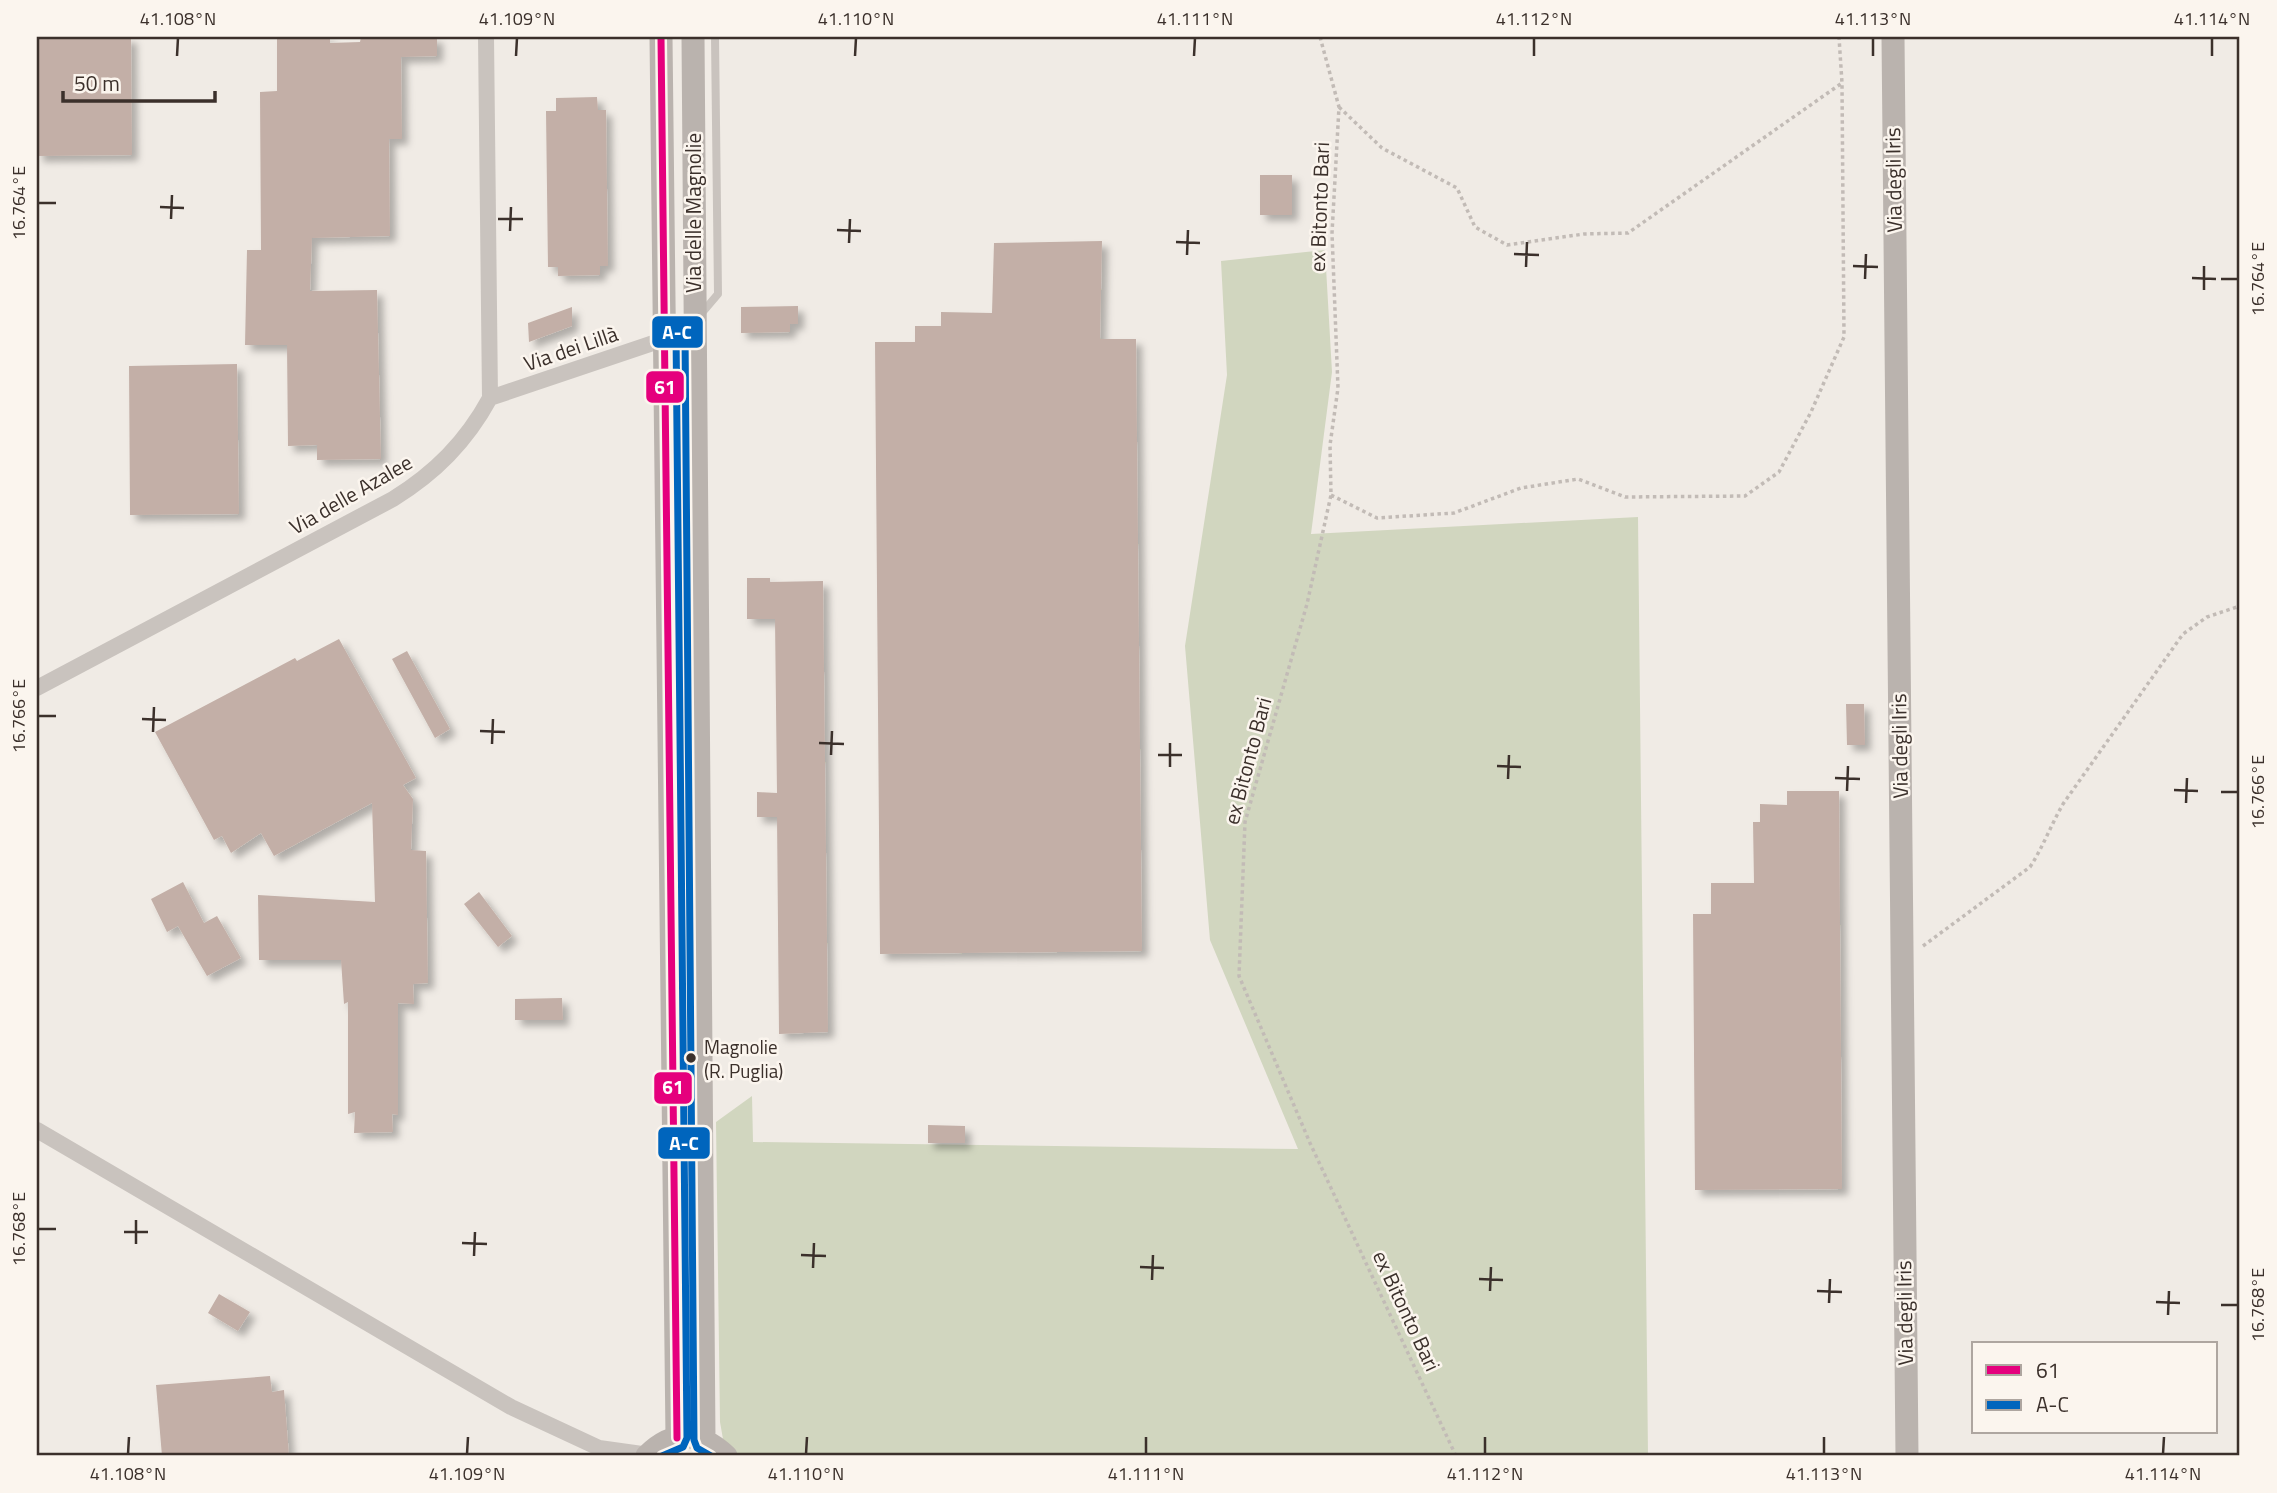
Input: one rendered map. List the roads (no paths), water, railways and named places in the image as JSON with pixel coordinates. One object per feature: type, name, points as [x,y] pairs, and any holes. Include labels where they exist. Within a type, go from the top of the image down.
[{"type":"street","points":[[486,37],[490,398]]},
{"type":"street","name":"Via delle Magnolie","points":[[661,37],[677,1438]]},
{"type":"street","name":"Via delle Magnolie","points":[[693,37],[704,1440]]},
{"type":"street","name":"Via degli Iris","points":[[1893,37],[1907,1456]]},
{"type":"street","points":[[665,331],[695,322]]},
{"type":"street","name":"Via dei Lillà","points":[[490,398],[665,331]]},
{"type":"street","name":"Via delle Azalee","points":[[37,688],[419,483],[458,446],[490,398]]},
{"type":"street","points":[[37,1130],[511,1407],[603,1452],[648,1455],[657,1446],[687,1436],[716,1446],[726,1456]]},
{"type":"lane","points":[[695,322],[718,294],[715,37]]},
{"type":"place","name":"Magnolie (R. Puglia)","points":[[691,1058]]}]
